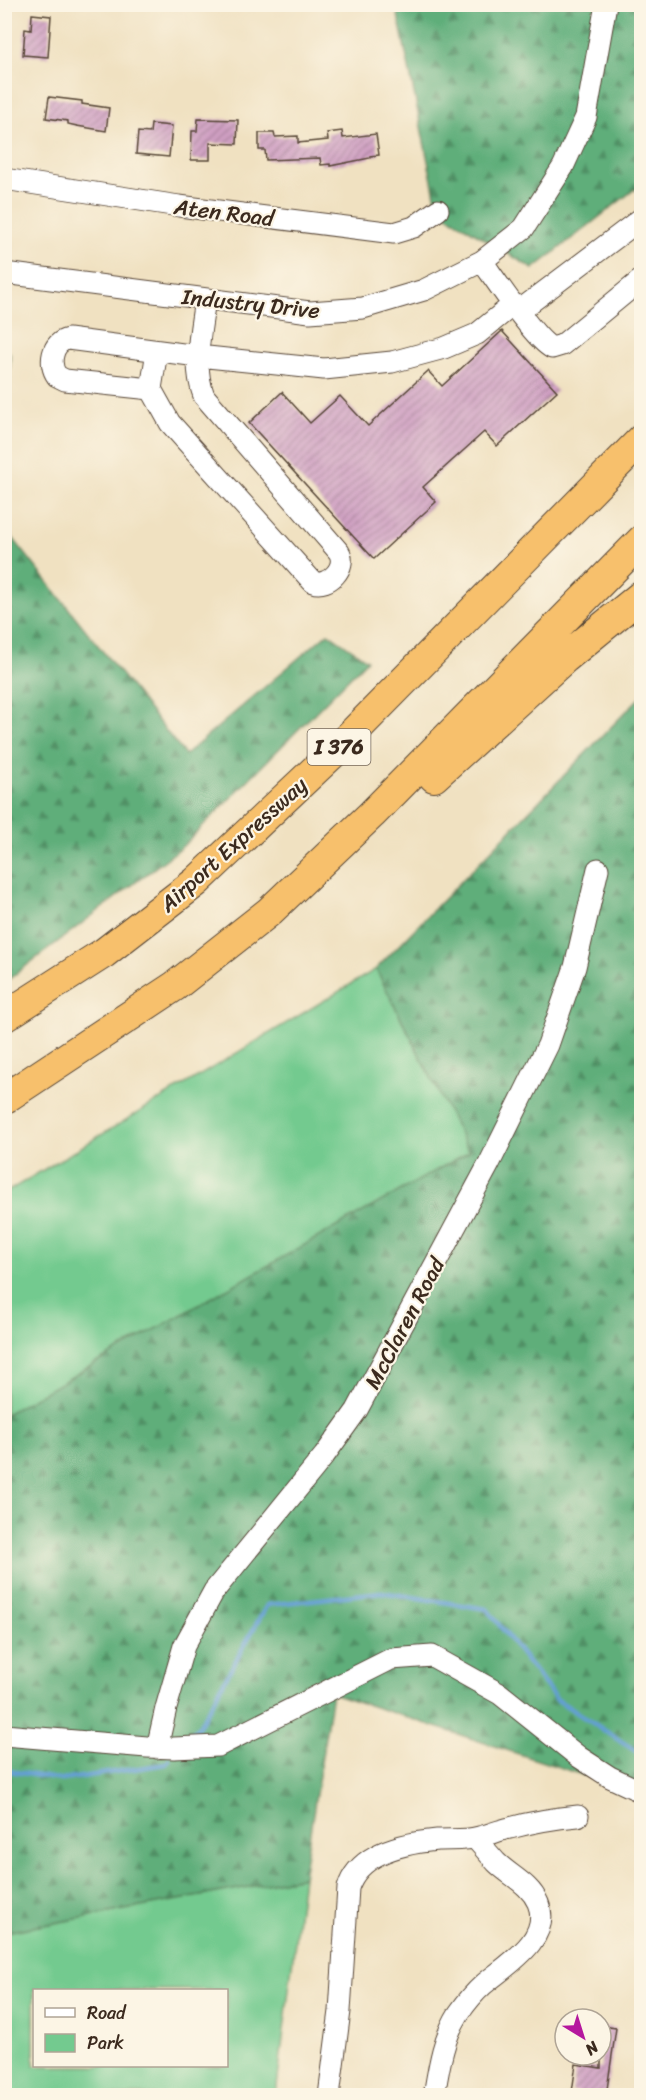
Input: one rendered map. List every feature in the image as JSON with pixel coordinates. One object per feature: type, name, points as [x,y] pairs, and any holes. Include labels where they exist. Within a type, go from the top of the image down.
[{"type":"highway","points":[[334,752],[642,426]]},
{"type":"highway","name":"Airport Expressway","points":[[4,1017],[104,953],[196,882],[334,752],[642,439]]},
{"type":"highway","points":[[4,1099],[175,986],[269,912],[372,814],[642,540]]},
{"type":"highway","points":[[4,1099],[130,1029],[238,955],[565,658],[642,595]]},
{"type":"street","name":"Industry Drive","points":[[4,273],[310,312],[363,308],[424,290],[482,261],[524,228],[563,167],[586,117],[606,4]]},
{"type":"street","name":"Aten Road","points":[[4,179],[190,207],[394,233],[414,227],[438,210]]},
{"type":"street","points":[[151,389],[61,379],[53,368],[54,350],[61,341],[68,339],[198,357],[324,369],[392,362],[444,348],[477,334],[642,218]]},
{"type":"street","points":[[482,261],[516,308],[545,344],[552,348],[559,347],[642,279]]},
{"type":"street","points":[[157,351],[151,389],[170,423],[313,582],[319,584],[325,582],[340,568],[342,556],[204,396],[199,382],[198,357],[205,299]]},
{"type":"street","name":"McClaren Road","points":[[157,1748],[184,1646],[214,1591],[324,1456],[357,1410],[489,1164],[548,1045],[575,967],[598,869]]},
{"type":"street","points":[[4,1735],[157,1748],[218,1746],[391,1659],[432,1656],[500,1694],[587,1763],[642,1792]]},
{"type":"street","points":[[329,2096],[340,2011],[350,1882],[362,1866],[385,1851],[435,1840],[474,1838],[553,1818],[578,1816]]},
{"type":"street","points":[[434,2096],[443,2046],[460,2012],[482,1987],[526,1949],[539,1925],[539,1905],[534,1895],[522,1882],[496,1862],[474,1838]]},
{"type":"green space","points":[[396,5],[641,5],[641,194],[635,189],[533,269],[438,210]]},
{"type":"green space","points":[[5,352],[10,353],[8,532],[185,755],[328,633],[367,660],[182,847],[5,982]]},
{"type":"green space","points":[[641,696],[641,1794],[332,1693],[303,1877],[5,1932],[4,1415],[469,1152],[376,969]]},
{"type":"green space","points":[[376,969],[469,1152],[5,1415],[5,1193]]},
{"type":"green space","points":[[303,1877],[276,2095],[5,2095],[5,1932]]},
{"type":"building","points":[[32,14],[51,16],[48,57],[23,55],[25,29],[31,30]]},
{"type":"building","points":[[49,97],[82,101],[82,104],[109,108],[106,131],[46,118]]},
{"type":"building","points":[[198,119],[238,120],[237,144],[210,143],[210,160],[191,160],[192,131],[197,131]]},
{"type":"building","points":[[151,124],[172,126],[169,157],[136,154],[138,132],[150,133]]},
{"type":"building","points":[[342,131],[343,138],[376,134],[379,155],[330,166],[330,164],[321,165],[320,158],[266,160],[265,150],[259,150],[259,133],[274,133],[275,137],[298,136],[298,143],[328,140],[327,133]]},
{"type":"building","points":[[502,331],[557,391],[497,446],[484,432],[423,487],[436,502],[374,559],[249,423],[282,392],[310,423],[340,396],[368,426],[428,371],[442,386]]},
{"type":"building","points":[[613,2028],[616,2028],[613,2048]]},
{"type":"building","points":[[576,2067],[610,2067],[606,2096],[572,2092]]},
{"type":"waterway","points":[[189,1737],[199,1726],[267,1605],[381,1592],[487,1609],[556,1699],[642,1755]]},
{"type":"waterway","points":[[4,1770],[62,1780],[166,1764],[169,1760]]}]
